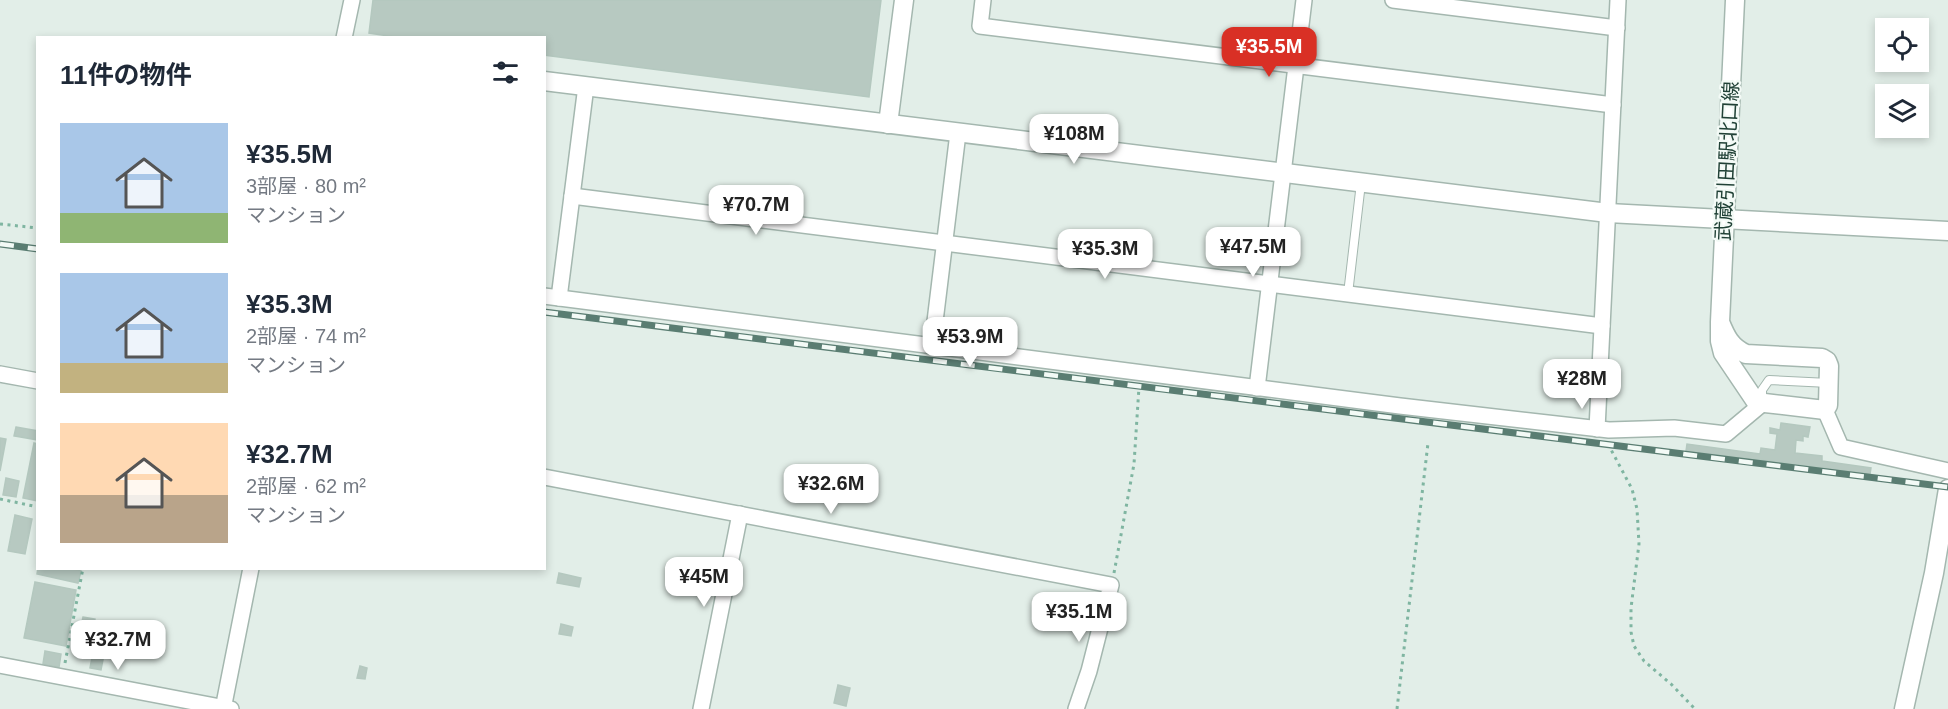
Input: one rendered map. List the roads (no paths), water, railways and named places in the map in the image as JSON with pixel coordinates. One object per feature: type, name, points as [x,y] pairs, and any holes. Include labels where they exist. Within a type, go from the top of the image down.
[{"type":"street","points":[[344,36],[352,0]]},
{"type":"street","points":[[888,124],[904,0]]},
{"type":"street","points":[[983,0],[980,26],[1613,105]]},
{"type":"street","points":[[1257,388],[1304,0]]},
{"type":"street","points":[[1393,0],[1617,28]]},
{"type":"street","points":[[1603,429],[1602,326],[1618,0]]},
{"type":"street","name":"武蔵引田駅北口線","points":[[1735,0],[1720,341],[1723,353],[1756,402],[1763,403]]},
{"type":"street","points":[[546,81],[1608,213],[1948,231]]},
{"type":"street","points":[[586,86],[572,196],[552,297],[1257,388],[1603,429],[1674,428],[1726,434],[1763,403],[1824,410]]},
{"type":"street","points":[[932,346],[958,133]]},
{"type":"street","points":[[572,196],[1602,326]]},
{"type":"street","points":[[1720,322],[1735,349],[1746,354],[1822,358],[1827,361],[1829,366],[1828,405],[1824,410]]},
{"type":"street","points":[[0,374],[36,381]]},
{"type":"street","points":[[1824,410],[1841,447],[1948,471]]},
{"type":"street","points":[[546,477],[1111,585],[1089,670],[1076,709]]},
{"type":"street","points":[[1904,709],[1934,573],[1948,489]]},
{"type":"street","points":[[701,709],[740,514]]},
{"type":"street","points":[[0,665],[226,709],[251,570]]},
{"type":"lane","points":[[1348,294],[1361,183]]},
{"type":"lane","points":[[1763,403],[1762,390],[1769,381],[1828,382]]},
{"type":"railway","points":[[0,244],[36,249]]},
{"type":"railway","points":[[546,312],[1948,487]]}]
